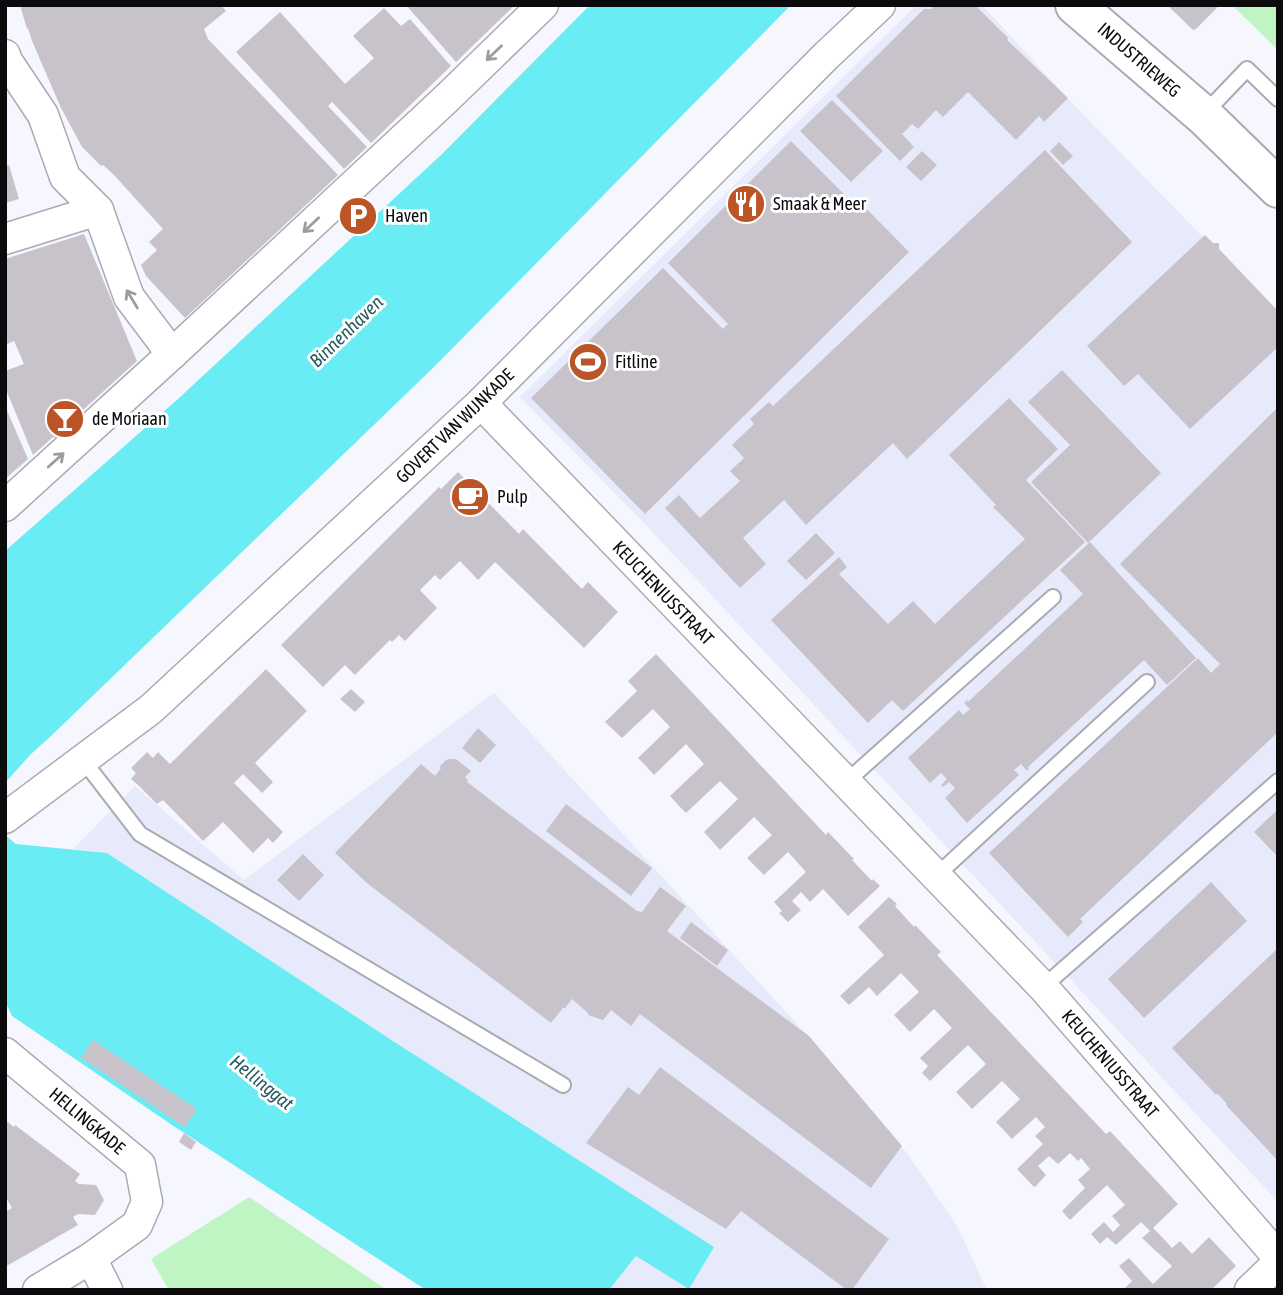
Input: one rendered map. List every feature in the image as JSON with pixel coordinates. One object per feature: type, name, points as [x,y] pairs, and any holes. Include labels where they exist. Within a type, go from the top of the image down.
[{"type":"main road","name":"INDUSTRIEWEG","points":[[1075,5],[1203,116],[1278,188]]},
{"type":"street","points":[[5,506],[445,100],[543,5]]},
{"type":"street","name":"GOVERT VAN WIJNKADE","points":[[5,818],[151,709],[481,403],[880,5]]},
{"type":"street","points":[[5,55],[43,115],[65,177],[101,221],[129,297],[172,354]]},
{"type":"street","points":[[5,239],[101,221]]},
{"type":"street","name":"KEUCHENIUSSTRAAT","points":[[481,403],[1042,987],[1278,1257]]},
{"type":"street","name":"HELLINGKADE","points":[[5,1053],[140,1165],[147,1202],[137,1225],[90,1258]]},
{"type":"street","points":[[38,1290],[90,1258],[107,1290]]},
{"type":"street","points":[[1250,1290],[1278,1263]]},
{"type":"lane","points":[[1203,116],[1247,69],[1278,99]]},
{"type":"lane","points":[[846,782],[1053,597]]},
{"type":"lane","points":[[936,876],[1147,682]]},
{"type":"lane","points":[[83,760],[140,834],[563,1085]]},
{"type":"lane","points":[[1042,987],[1278,781]]},
{"type":"shaded area","points":[[916,5],[982,5],[1076,107],[1278,314],[1278,1202],[645,524],[520,397]]},
{"type":"shaded area","points":[[494,693],[808,1036],[907,1153],[957,1226],[987,1290],[609,1290],[636,1256],[714,1247],[107,853],[73,849],[135,786],[244,880]]},
{"type":"green space","points":[[1232,5],[1278,5],[1278,50]]},
{"type":"green space","points":[[249,1197],[387,1290],[169,1290],[151,1259]]},
{"type":"water","name":"Binnenhaven","points":[[590,5],[791,5],[434,367],[31,754],[5,783],[5,551],[178,399],[442,154]]},
{"type":"water","name":"Hellinggat","points":[[5,835],[16,844],[107,853],[714,1247],[689,1289],[636,1256],[609,1290],[426,1290],[175,1127],[12,1016],[5,1001]]},
{"type":"building","points":[[20,5],[221,5],[226,11],[204,29],[208,39],[338,175],[185,318],[146,276],[141,265],[157,250],[149,242],[163,229],[114,175],[82,147],[61,108],[27,29]]},
{"type":"building","points":[[406,5],[515,5],[456,62]]},
{"type":"building","points":[[935,5],[975,5],[1007,40],[1068,98],[1044,122],[1039,116],[1016,140],[968,92],[943,117],[936,110],[918,129],[912,124],[902,134],[914,147],[900,161],[836,96],[924,9],[931,9]]},
{"type":"building","points":[[1167,5],[1216,5],[1217,8],[1193,30]]},
{"type":"building","points":[[384,8],[401,26],[410,19],[451,66],[371,143],[332,102],[328,106],[367,147],[344,169],[236,52],[280,12],[345,84],[374,58],[353,36]]},
{"type":"building","points":[[832,100],[883,151],[851,182],[800,131]]},
{"type":"building","points":[[791,141],[852,202],[856,198],[909,252],[645,514],[531,398],[663,268],[723,329],[728,324],[668,263]]},
{"type":"building","points":[[1059,142],[1073,156],[1063,165],[1050,151]]},
{"type":"building","points":[[1045,150],[1132,242],[907,459],[893,443],[806,525],[784,500],[743,538],[766,564],[740,588],[665,508],[679,495],[700,518],[740,481],[730,471],[744,458],[732,445],[754,424],[750,419],[769,402],[773,406]]},
{"type":"building","points":[[922,151],[937,165],[921,181],[906,167]]},
{"type":"building","points":[[9,165],[19,199],[5,203],[5,166]]},
{"type":"building","points":[[84,234],[137,361],[74,418],[77,427],[62,441],[53,437],[33,455],[5,387],[5,371],[24,364],[14,341],[5,345],[5,259]]},
{"type":"building","points":[[1205,235],[1213,243],[1219,243],[1219,249],[1278,311],[1278,347],[1190,429],[1138,374],[1124,386],[1087,346]]},
{"type":"building","points":[[1062,370],[1161,473],[1088,543],[1031,482],[1070,445],[1028,402]]},
{"type":"building","points":[[1009,398],[1058,449],[1026,480],[1085,542],[903,711],[892,700],[868,723],[771,620],[839,557],[847,567],[839,574],[888,624],[913,601],[935,624],[1025,539],[993,507],[996,505],[949,455]]},
{"type":"building","points":[[5,406],[28,459],[5,479]]},
{"type":"building","points":[[1278,407],[1278,732],[1080,919],[1083,922],[1068,937],[989,853],[1198,658],[1211,673],[1220,664],[1120,564]]},
{"type":"building","points":[[458,472],[519,534],[523,529],[582,589],[588,582],[618,612],[584,648],[495,562],[478,580],[460,561],[440,580],[435,575],[420,590],[437,608],[405,641],[399,635],[392,642],[390,640],[355,675],[345,665],[323,687],[281,645],[439,487],[441,489]]},
{"type":"building","points":[[816,533],[835,553],[806,580],[787,561]]},
{"type":"building","points":[[1090,542],[1196,658],[1167,685],[1144,660],[1028,767],[1027,771],[1021,764],[1014,770],[1019,775],[967,823],[945,798],[955,788],[949,782],[943,787],[941,785],[947,779],[941,773],[930,783],[908,758],[959,710],[963,715],[970,709],[964,703],[1083,594],[1060,570]]},
{"type":"building","points":[[656,654],[826,835],[828,832],[872,881],[873,879],[880,886],[848,916],[823,889],[810,902],[801,892],[792,901],[801,910],[788,922],[779,913],[782,911],[774,902],[806,872],[788,852],[764,875],[747,858],[772,835],[754,817],[720,850],[704,832],[738,799],[720,781],[686,813],[678,805],[670,796],[704,764],[686,744],[654,775],[638,758],[670,727],[653,709],[622,738],[605,722],[637,691],[628,681]]},
{"type":"building","points":[[266,669],[307,711],[255,763],[273,782],[262,793],[243,774],[234,783],[283,832],[273,843],[268,838],[253,853],[223,822],[203,841],[163,800],[157,804],[131,779],[136,773],[131,768],[147,752],[153,758],[158,752],[170,764]]},
{"type":"building","points":[[351,689],[365,702],[355,712],[340,699]]},
{"type":"building","points":[[478,728],[496,745],[480,763],[462,748]]},
{"type":"building","points":[[449,759],[456,759],[471,771],[465,777],[467,782],[637,911],[642,912],[660,887],[686,906],[667,931],[809,1036],[902,1146],[871,1188],[640,1014],[631,1026],[611,1010],[603,1020],[588,1015],[572,999],[551,1023],[368,884],[335,853],[421,764],[435,776],[441,768],[439,767]]},
{"type":"building","points":[[566,804],[652,868],[631,896],[546,831]]},
{"type":"building","points":[[1278,809],[1278,857],[1254,832]]},
{"type":"building","points":[[303,854],[324,875],[299,901],[277,880]]},
{"type":"building","points":[[1211,882],[1247,921],[1144,1018],[1108,979]]},
{"type":"building","points":[[889,897],[914,927],[915,925],[941,952],[937,955],[1106,1134],[1110,1131],[1178,1204],[1153,1228],[1172,1248],[1180,1241],[1192,1254],[1209,1237],[1236,1266],[1211,1290],[1123,1290],[1132,1281],[1119,1266],[1129,1258],[1153,1284],[1172,1266],[1142,1238],[1150,1231],[1141,1222],[1116,1245],[1107,1237],[1100,1244],[1091,1234],[1104,1222],[1113,1232],[1120,1225],[1112,1216],[1125,1205],[1107,1185],[1070,1220],[1062,1211],[1085,1188],[1078,1180],[1090,1169],[1081,1158],[1078,1161],[1070,1153],[1058,1164],[1049,1156],[1038,1166],[1046,1175],[1033,1186],[1017,1169],[1043,1144],[1035,1136],[1045,1127],[1036,1117],[1012,1139],[996,1122],[1020,1099],[1002,1081],[972,1109],[956,1092],[986,1064],[968,1045],[930,1081],[922,1073],[928,1066],[920,1058],[952,1028],[934,1009],[910,1032],[894,1015],[919,992],[901,973],[877,996],[869,987],[849,1005],[840,996],[884,955],[858,927]]},
{"type":"building","points":[[691,922],[728,950],[717,966],[680,938]]},
{"type":"building","points":[[1278,948],[1278,1161],[1172,1048]]},
{"type":"building","points":[[93,1040],[197,1109],[185,1127],[81,1058]]},
{"type":"building","points":[[660,1067],[889,1239],[852,1290],[847,1290],[741,1211],[726,1229],[586,1143],[628,1087],[639,1095]]},
{"type":"building","points":[[5,1120],[80,1174],[75,1181],[79,1184],[96,1185],[104,1200],[95,1215],[78,1214],[73,1217],[78,1225],[5,1267],[5,1212],[12,1208],[5,1196]]},
{"type":"building","points":[[184,1133],[196,1142],[191,1150],[179,1142]]},
{"type":"place","name":"Smaak & Meer","points":[[746,204]]},
{"type":"place","name":"Haven","points":[[358,216]]},
{"type":"place","name":"Fitline","points":[[588,362]]},
{"type":"place","name":"de Moriaan","points":[[65,419]]},
{"type":"place","name":"Pulp","points":[[470,497]]}]
